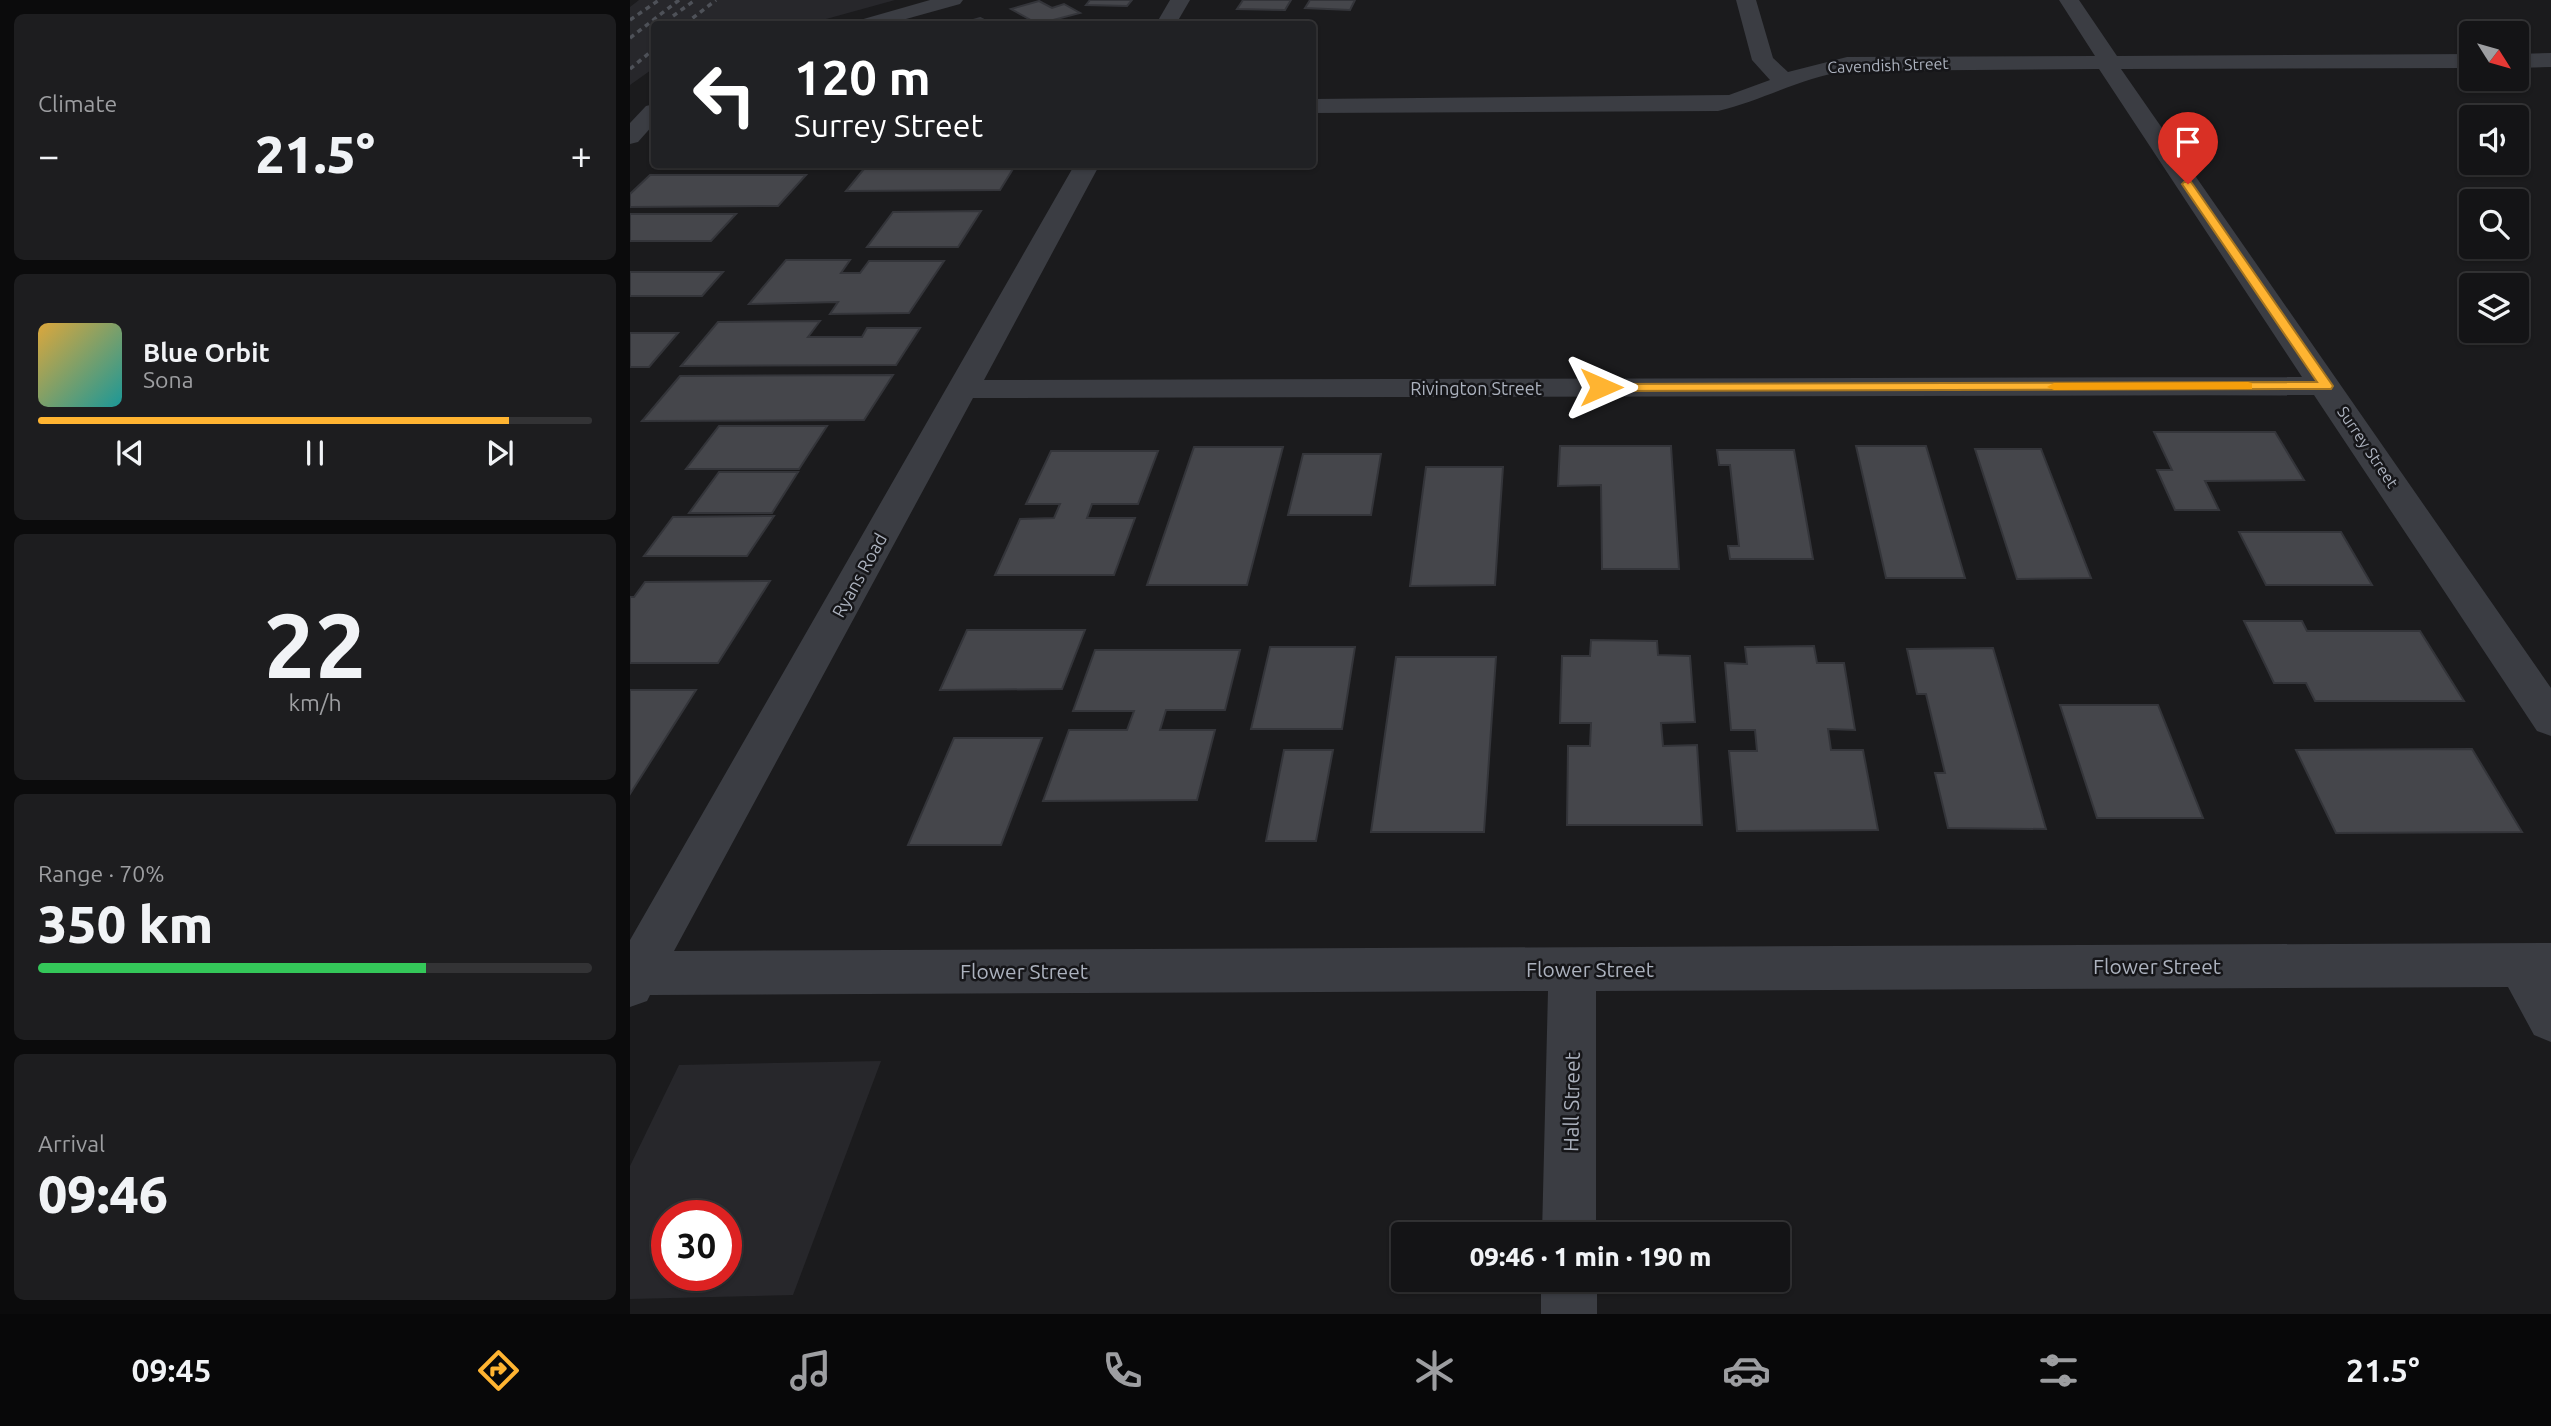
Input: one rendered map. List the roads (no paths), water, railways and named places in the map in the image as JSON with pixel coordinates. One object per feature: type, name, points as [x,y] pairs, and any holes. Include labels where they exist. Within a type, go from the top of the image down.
[{"type":"street","points":[[878,21],[953,0]]},
{"type":"street","points":[[1168,21],[1180,0]]},
{"type":"street","points":[[1746,0],[1763,60],[1784,80]]},
{"type":"street","name":"Surrey Street","points":[[2070,0],[2109,62],[2111,72],[2551,720]]},
{"type":"street","name":"Cavendish Street","points":[[1316,106],[1718,104],[1751,96],[1811,69],[1835,65],[2459,61]]},
{"type":"street","points":[[2529,61],[2551,61]]},
{"type":"street","points":[[630,136],[651,114]]},
{"type":"street","name":"Ryans Road","points":[[632,977],[1086,168]]},
{"type":"street","name":"Rivington Street","points":[[962,389],[2326,386]]},
{"type":"street","points":[[2536,965],[2551,1019]]},
{"type":"street","name":"Flower Street","points":[[632,977],[2536,965]]},
{"type":"street","name":"Hall Street","points":[[1569,1222],[1572,969]]},
{"type":"street","points":[[1569,1292],[1569,1314]]},
{"type":"railway","points":[[630,20],[659,0]]},
{"type":"railway","points":[[652,21],[679,0]]},
{"type":"railway","points":[[673,16],[695,0]]},
{"type":"railway","points":[[689,21],[716,0]]},
{"type":"railway","points":[[630,38],[651,22]]},
{"type":"railway","points":[[630,69],[651,52]]}]
